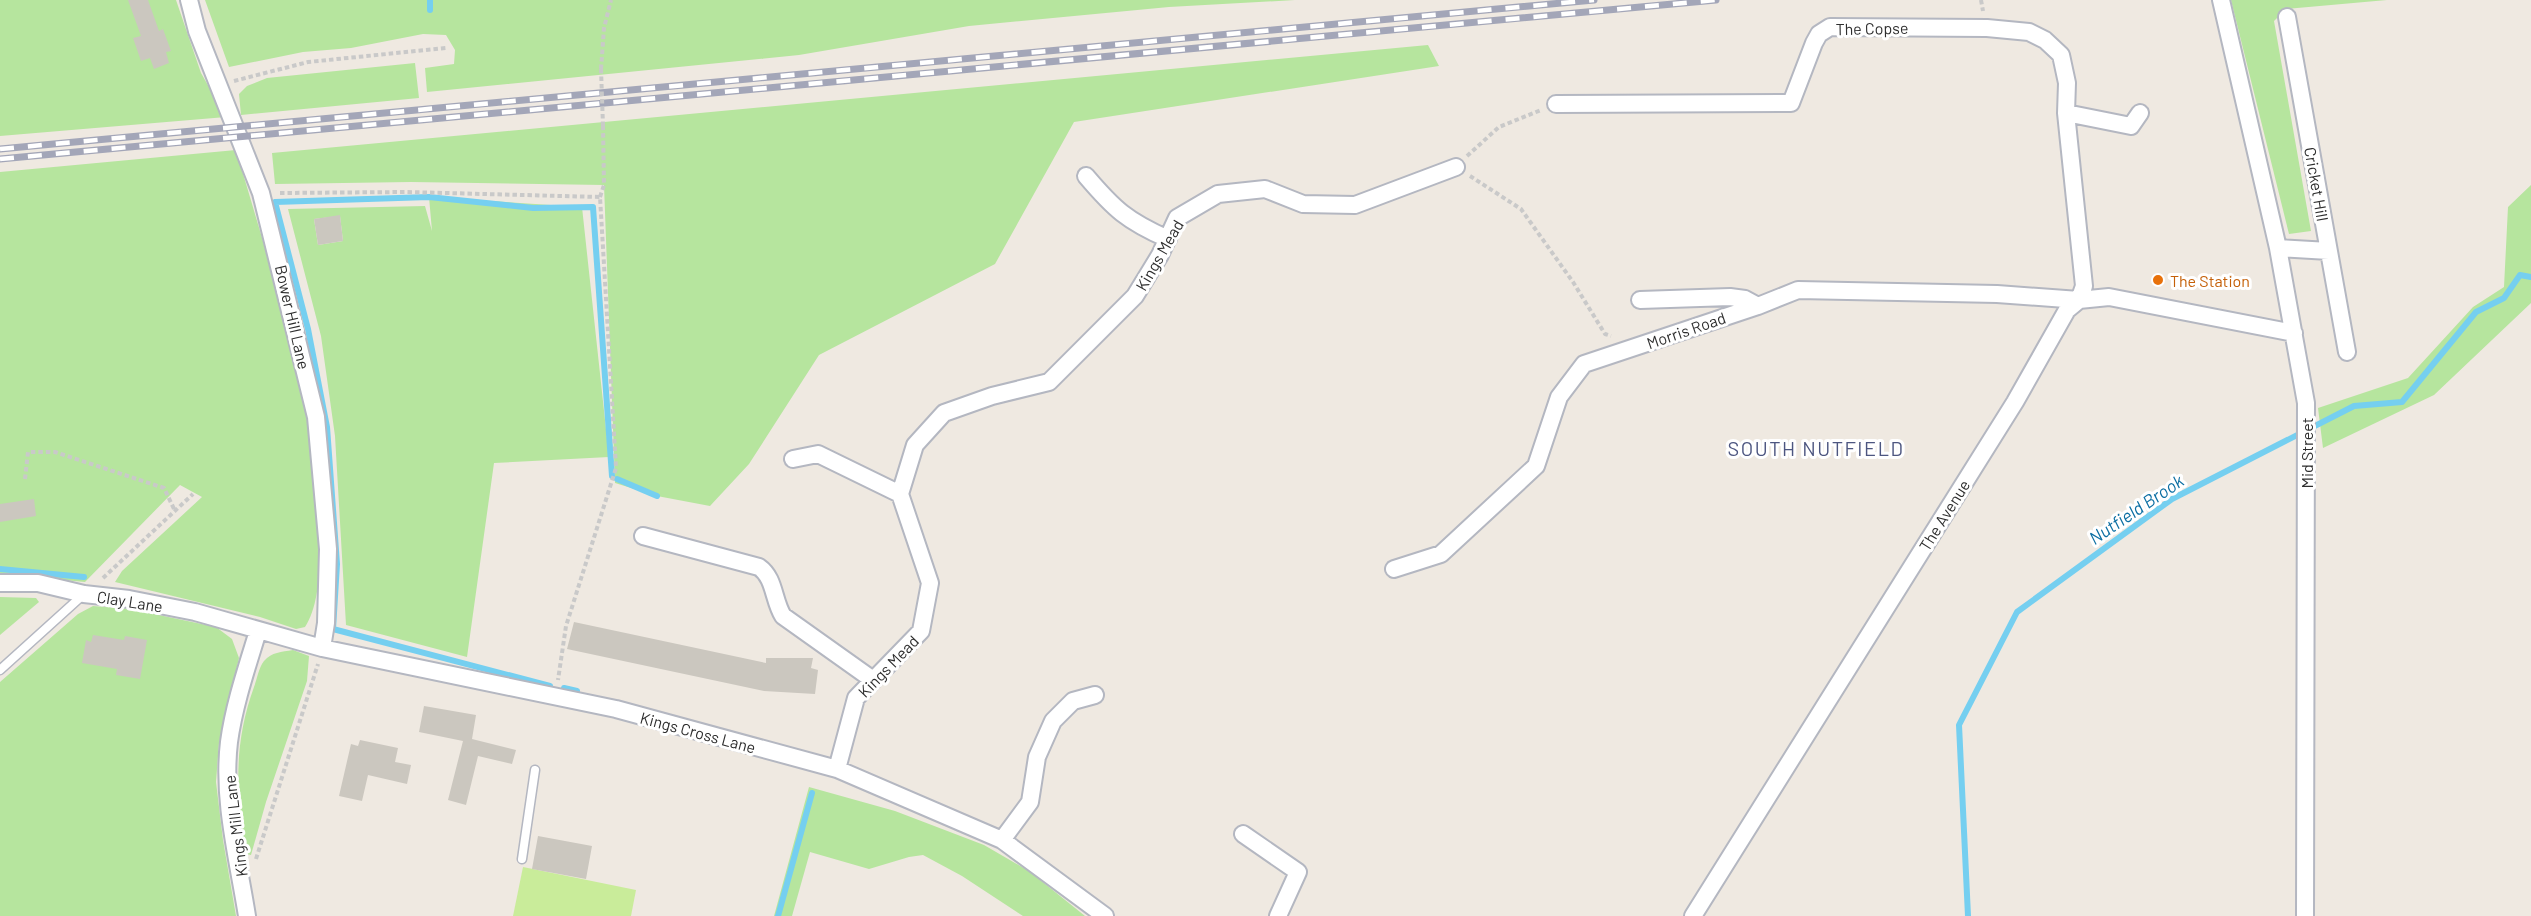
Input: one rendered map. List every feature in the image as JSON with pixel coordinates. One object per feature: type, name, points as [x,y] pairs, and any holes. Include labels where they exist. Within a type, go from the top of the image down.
[{"type":"street","name":"Bower Hill Lane","points":[[189,0],[197,32],[261,193],[316,417],[328,549],[326,623],[322,648]]},
{"type":"street","name":"Mid Street","points":[[2221,0],[2278,248],[2306,403],[2304,916]]},
{"type":"street","name":"Cricket Hill","points":[[2287,17],[2347,352]]},
{"type":"street","name":"The Copse","points":[[1557,104],[1791,103],[1814,43],[1819,34],[1830,27],[1965,27],[2029,32],[2045,40],[2061,55],[2067,83],[2066,113]]},
{"type":"street","points":[[2140,114],[2131,126],[2066,113],[2084,286],[2079,300],[2109,297],[2294,333]]},
{"type":"street","name":"Kings Mead","points":[[837,769],[856,698],[921,631],[930,583],[900,494],[915,445],[944,413],[992,396],[1049,382],[1135,296],[1177,218],[1218,194],[1265,189],[1303,204],[1355,205],[1456,167]]},
{"type":"street","points":[[1086,176],[1114,210],[1138,226],[1167,239]]},
{"type":"street","points":[[2278,248],[2329,251]]},
{"type":"street","name":"Morris Road","points":[[1394,569],[1441,554],[1536,466],[1559,397],[1584,364],[1758,306],[1798,290],[1997,294],[2079,300]]},
{"type":"street","points":[[1640,300],[1730,297],[1745,299],[1758,306]]},
{"type":"street","name":"The Avenue","points":[[1693,916],[2014,402],[2064,315],[2079,300]]},
{"type":"street","points":[[793,459],[818,454],[900,494]]},
{"type":"street","points":[[643,537],[759,567],[770,580],[777,607],[783,616],[873,680]]},
{"type":"street","name":"Clay Lane","points":[[0,583],[38,583],[84,594],[129,599],[195,612],[258,631]]},
{"type":"street","name":"Kings Cross Lane","points":[[258,631],[322,648],[556,695],[837,769],[1002,840],[1106,916]]},
{"type":"street","name":"Kings Mill Lane","points":[[247,916],[229,800],[228,768],[233,721],[258,631]]},
{"type":"street","points":[[1002,840],[1030,802],[1037,757],[1053,721],[1073,701],[1095,695]]},
{"type":"street","points":[[1243,834],[1298,872],[1278,916]]},
{"type":"lane","points":[[0,669],[84,594]]},
{"type":"lane","points":[[522,859],[535,770]]},
{"type":"path","points":[[556,695],[566,626],[616,468],[600,197],[604,185],[601,69],[604,28],[611,0]]},
{"type":"path","points":[[220,89],[238,79],[308,62],[446,48]]},
{"type":"path","points":[[1557,104],[1498,127],[1456,167],[1521,209],[1574,282],[1605,333],[1636,348]]},
{"type":"path","points":[[261,193],[407,192],[600,197]]},
{"type":"path","points":[[25,479],[28,452],[56,452],[164,488],[175,511]]},
{"type":"path","points":[[84,594],[193,494]]},
{"type":"path","points":[[253,869],[322,648]]},
{"type":"green space","points":[[0,0],[176,0],[201,73],[226,117],[0,136]]},
{"type":"green space","points":[[205,0],[1295,0],[1169,7],[969,26],[799,55],[427,92],[425,68],[454,64],[455,50],[446,35],[423,34],[351,48],[303,52],[229,67]]},
{"type":"green space","points":[[2231,0],[2387,0],[2286,9],[2274,21],[2311,231],[2289,234]]},
{"type":"green space","points":[[1428,45],[1439,66],[1074,122],[995,264],[819,355],[749,464],[710,506],[657,496],[615,483],[604,185],[411,182],[275,184],[272,153]]},
{"type":"green space","points":[[415,63],[419,98],[241,115],[239,94],[247,86],[267,78]]},
{"type":"green space","points":[[236,150],[263,241],[303,401],[310,417],[318,495],[320,556],[313,608],[305,627],[296,629],[260,617],[115,582],[122,571],[202,497],[180,485],[85,582],[0,574],[0,172]]},
{"type":"green space","points":[[2531,185],[2531,303],[2434,395],[2323,448],[2318,408],[2408,378],[2473,307],[2504,287],[2508,207]]},
{"type":"green space","points":[[429,197],[582,207],[609,457],[494,463],[467,657],[346,625],[335,436],[321,336],[288,209],[425,206],[432,231]],"holes":[[[340,216],[343,241],[318,245],[314,219]]]},
{"type":"green space","points":[[0,597],[36,598],[39,602],[0,635]]},
{"type":"green space","points":[[93,606],[130,609],[216,627],[232,639],[239,658],[219,743],[216,782],[236,916],[0,916],[0,682],[78,614]]},
{"type":"green space","points":[[293,650],[309,656],[307,681],[266,802],[251,855],[246,854],[240,811],[238,770],[242,729],[259,670],[264,661],[274,654]]},
{"type":"green space","points":[[809,787],[895,811],[984,845],[1029,871],[1085,916],[1023,916],[962,876],[923,855],[869,869],[810,852],[792,916],[774,916]]},
{"type":"green space","points":[[523,867],[636,890],[631,916],[513,916]]},
{"type":"building","points":[[128,0],[148,0],[159,31],[163,29],[171,51],[166,52],[169,63],[154,69],[150,58],[141,61],[133,38],[141,36]]},
{"type":"building","points":[[340,215],[343,241],[318,245],[314,219]]},
{"type":"building","points":[[34,499],[36,516],[0,522],[0,504]]},
{"type":"building","points":[[574,622],[766,663],[766,658],[813,658],[811,668],[818,670],[815,694],[764,691],[567,649]]},
{"type":"building","points":[[93,635],[124,640],[125,636],[147,640],[140,679],[116,675],[117,669],[82,663],[86,640],[91,642]]},
{"type":"building","points":[[424,706],[476,715],[472,739],[516,750],[512,764],[478,756],[466,805],[448,800],[463,741],[419,732]]},
{"type":"building","points":[[360,740],[398,748],[395,762],[411,765],[407,784],[368,775],[362,801],[339,796],[351,744],[358,746]]},
{"type":"building","points":[[538,836],[592,846],[586,879],[532,869]]},
{"type":"waterway","points":[[430,0],[430,10]]},
{"type":"waterway","points":[[550,686],[333,629],[337,564],[327,427],[308,329],[275,202],[429,197],[533,208],[593,207],[612,476]]},
{"type":"waterway","name":"Nutfield Brook","points":[[1968,916],[1959,725],[2017,612],[2172,499],[2354,406],[2402,402],[2476,312],[2504,298],[2520,275],[2531,277]]},
{"type":"waterway","points":[[617,479],[657,496]]},
{"type":"waterway","points":[[0,569],[84,577]]},
{"type":"waterway","points":[[564,688],[577,691]]},
{"type":"waterway","points":[[778,916],[812,793]]},
{"type":"railway","points":[[0,149],[1594,0]]},
{"type":"railway","points":[[0,159],[1716,0]]},
{"type":"place","name":"The Station","points":[[2158,280]]},
{"type":"district","name":"SOUTH NUTFIELD","points":[[1816,448]]}]
